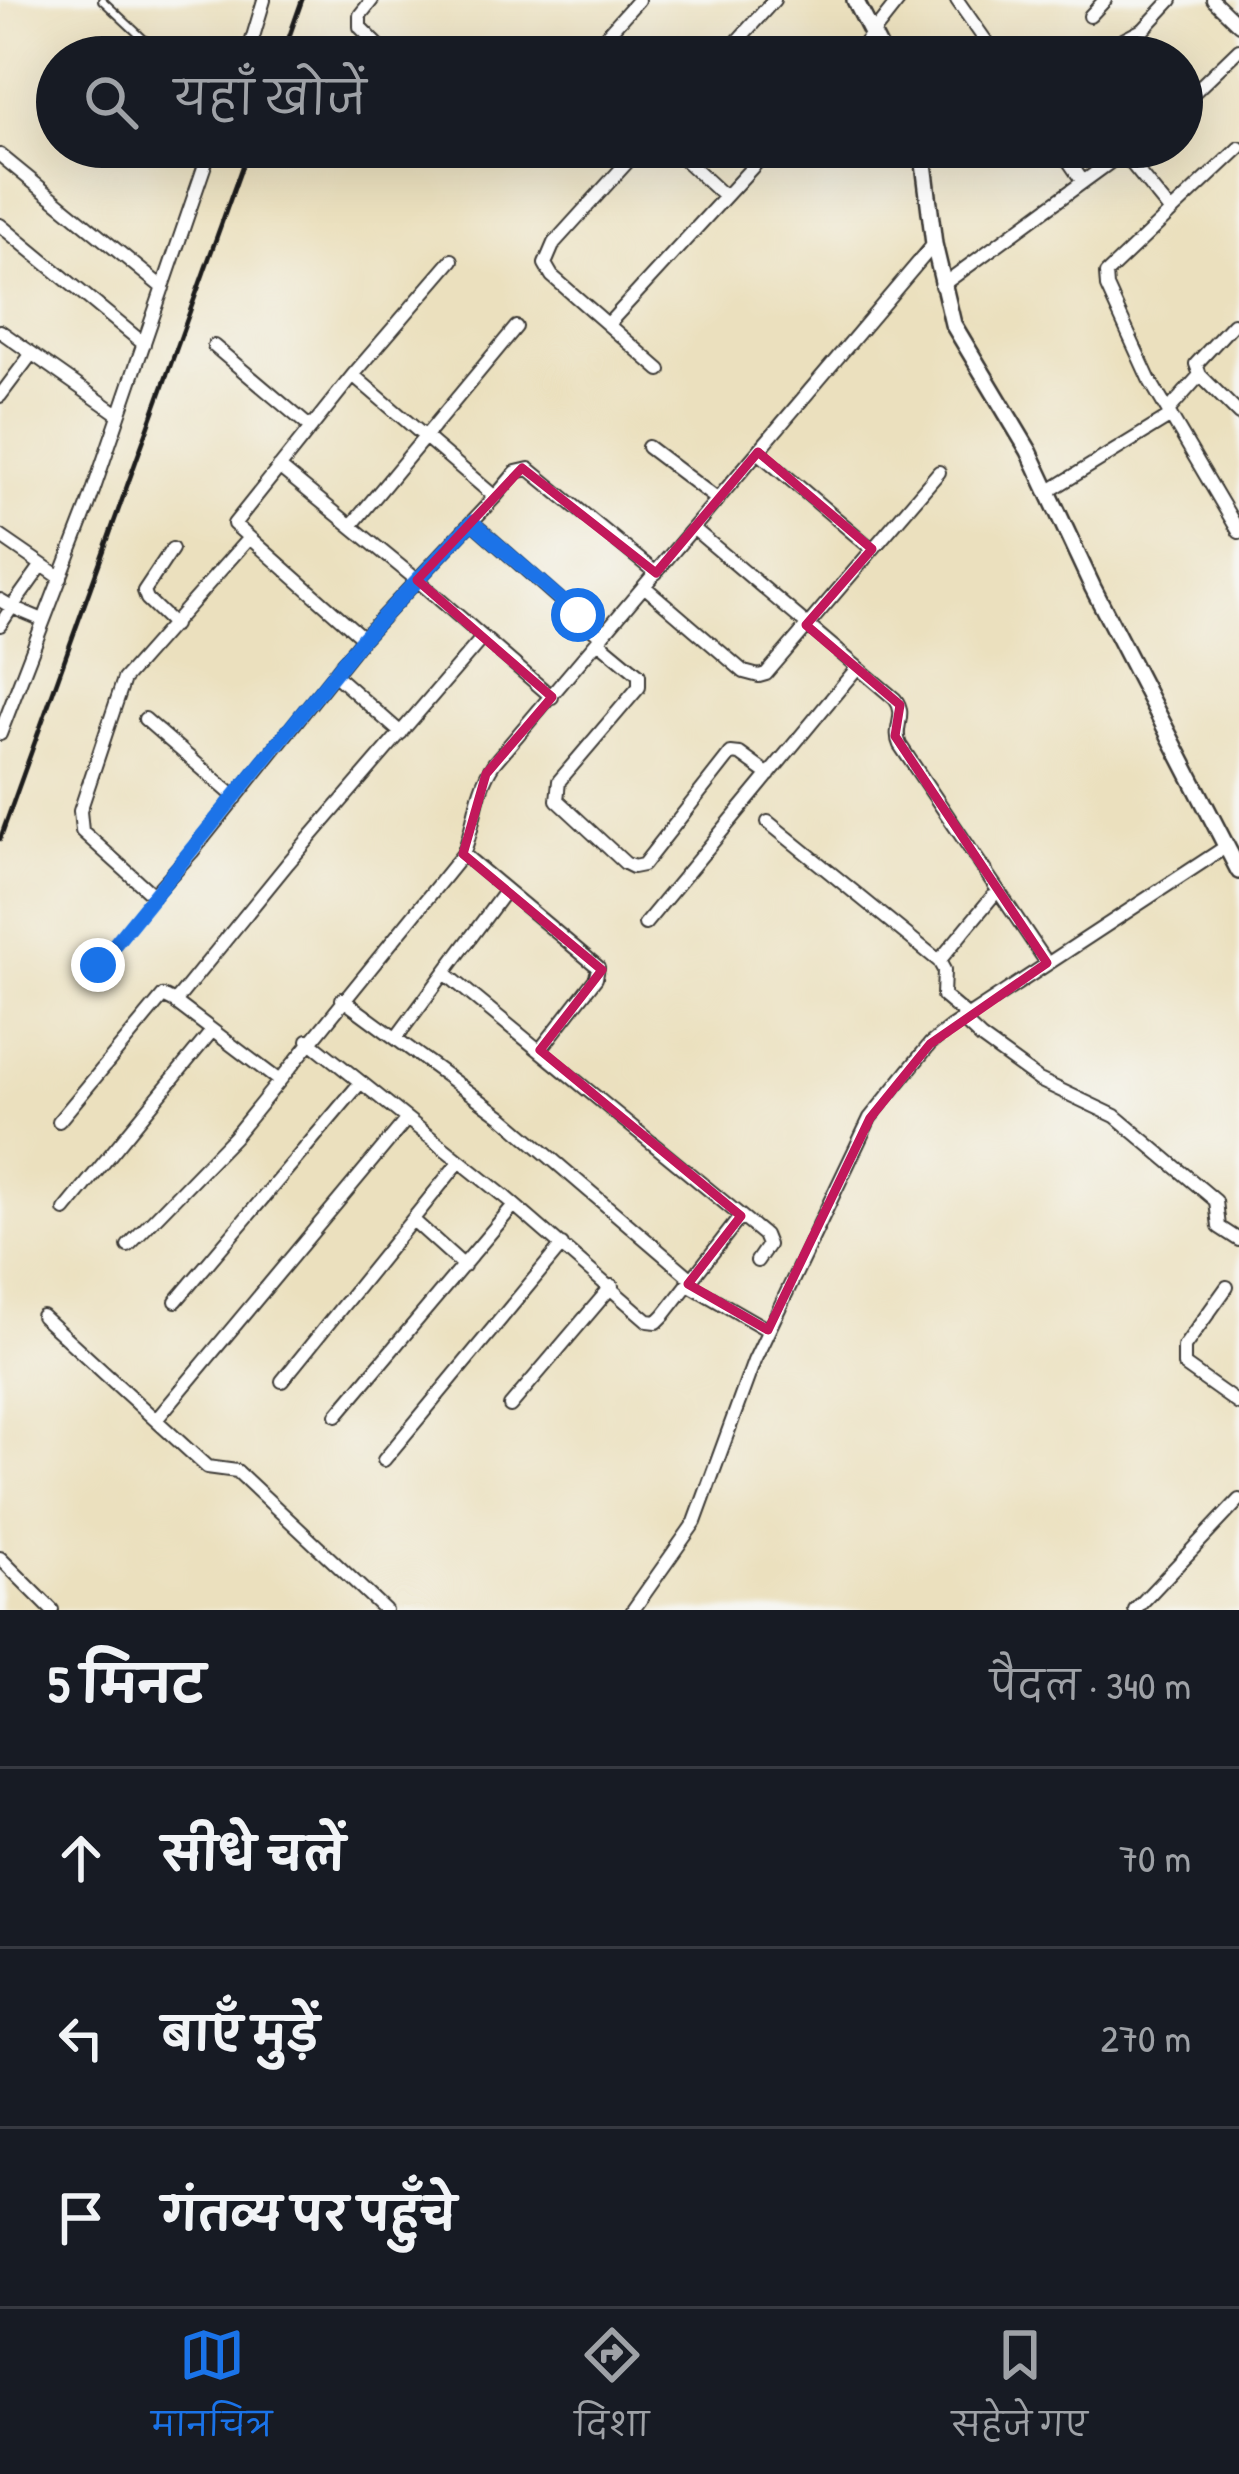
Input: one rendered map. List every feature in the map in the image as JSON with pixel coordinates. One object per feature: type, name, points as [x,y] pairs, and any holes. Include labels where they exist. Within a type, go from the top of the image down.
[{"type":"street","points":[[254,36],[265,0]]},
{"type":"street","points":[[369,36],[360,27],[360,15],[372,0]]},
{"type":"street","points":[[606,36],[638,0]]},
{"type":"street","points":[[742,36],[775,0]]},
{"type":"street","points":[[855,0],[872,36]]},
{"type":"street","points":[[873,36],[899,0]]},
{"type":"street","points":[[957,0],[982,36]]},
{"type":"street","points":[[1090,16],[1106,0]]},
{"type":"street","points":[[1130,36],[1144,29],[1171,0]]},
{"type":"street","points":[[1213,0],[1239,25]]},
{"type":"street","points":[[1203,84],[1239,49]]},
{"type":"street","points":[[1239,148],[1143,235],[1105,280],[1149,379],[1239,532]]},
{"type":"street","points":[[0,155],[163,288]]},
{"type":"street","points":[[0,734],[61,578],[204,168]]},
{"type":"street","points":[[623,168],[544,259],[552,275],[660,370]]},
{"type":"street","points":[[694,168],[725,197]]},
{"type":"street","points":[[609,323],[752,168]]},
{"type":"street","points":[[633,1610],[695,1522],[768,1330],[870,1118],[930,1044],[964,1018],[1047,963],[1235,859],[1093,588],[1010,413],[963,343],[941,286],[925,168]]},
{"type":"street","points":[[1073,168],[1083,182]]},
{"type":"street","points":[[941,286],[1102,168]]},
{"type":"street","points":[[1140,168],[1171,212]]},
{"type":"street","points":[[0,225],[144,344]]},
{"type":"street","points":[[128,1246],[234,1137],[463,854],[478,788],[486,774],[934,244]]},
{"type":"street","points":[[363,638],[234,524],[452,260]]},
{"type":"street","points":[[1233,324],[1198,359],[1200,375],[1239,414]]},
{"type":"street","points":[[351,526],[516,327]]},
{"type":"street","points":[[0,332],[118,414]]},
{"type":"street","points":[[214,346],[310,428]]},
{"type":"street","points":[[0,396],[31,356]]},
{"type":"street","points":[[353,375],[495,497]]},
{"type":"street","points":[[1049,491],[1169,413],[1200,375]]},
{"type":"street","points":[[648,447],[718,500]]},
{"type":"street","points":[[758,452],[872,549]]},
{"type":"street","points":[[279,467],[552,697]]},
{"type":"street","points":[[248,539],[124,679],[78,817],[82,831],[153,895],[363,638],[516,472],[529,469],[656,573]]},
{"type":"street","points":[[645,586],[751,675],[766,674],[939,472]]},
{"type":"street","points":[[472,522],[639,675],[639,687],[555,793],[556,800],[625,863],[643,865],[730,753],[740,754],[769,775]]},
{"type":"street","points":[[694,529],[900,705],[896,734],[900,745],[1047,963]]},
{"type":"street","points":[[0,536],[61,578]]},
{"type":"street","points":[[172,549],[144,591],[175,625]]},
{"type":"street","points":[[0,625],[6,603],[42,565]]},
{"type":"street","points":[[6,603],[43,620]]},
{"type":"street","points":[[175,1002],[483,638]]},
{"type":"street","points":[[645,924],[857,668]]},
{"type":"street","points":[[334,674],[401,733]]},
{"type":"street","points":[[145,718],[236,798]]},
{"type":"street","points":[[768,822],[939,961],[944,970],[943,996],[981,1039],[1039,1080],[1114,1116],[1216,1201],[1219,1227],[1239,1240]]},
{"type":"street","points":[[463,854],[598,967],[596,978],[540,1050]]},
{"type":"street","points":[[396,1039],[506,890]]},
{"type":"street","points":[[939,961],[992,897]]},
{"type":"street","points":[[445,973],[742,1216],[768,1241],[758,1261]]},
{"type":"street","points":[[59,1121],[163,996],[278,1081]]},
{"type":"street","points":[[342,999],[504,1118],[690,1281],[768,1330]]},
{"type":"street","points":[[65,1210],[212,1031]]},
{"type":"street","points":[[308,1040],[652,1323],[664,1316],[742,1216]]},
{"type":"street","points":[[176,1301],[361,1082]]},
{"type":"street","points":[[155,1420],[406,1120]]},
{"type":"street","points":[[282,1382],[459,1162]]},
{"type":"street","points":[[337,1415],[514,1205]]},
{"type":"street","points":[[413,1220],[464,1266]]},
{"type":"street","points":[[384,1460],[562,1245]]},
{"type":"street","points":[[510,1406],[612,1286]]},
{"type":"street","points":[[1227,1287],[1184,1348],[1181,1360],[1239,1403]]},
{"type":"street","points":[[42,1316],[207,1467],[237,1471],[385,1610]]},
{"type":"street","points":[[1136,1610],[1239,1500]]},
{"type":"street","points":[[0,1558],[52,1610]]},
{"type":"lane","points":[[102,0],[141,36]]},
{"type":"lane","points":[[98,965],[153,895]]},
{"type":"highlighted area","points":[[758,452],[872,549],[806,625],[900,705],[895,736],[1047,963],[930,1044],[870,1118],[768,1330],[688,1284],[741,1216],[540,1050],[602,970],[463,854],[486,774],[552,697],[417,580],[522,468],[656,573]]},
{"type":"railway","points":[[289,36],[302,0]]},
{"type":"railway","points":[[0,839],[241,168]]},
{"type":"route","points":[[98,965],[363,638],[472,522],[578,615]]}]
